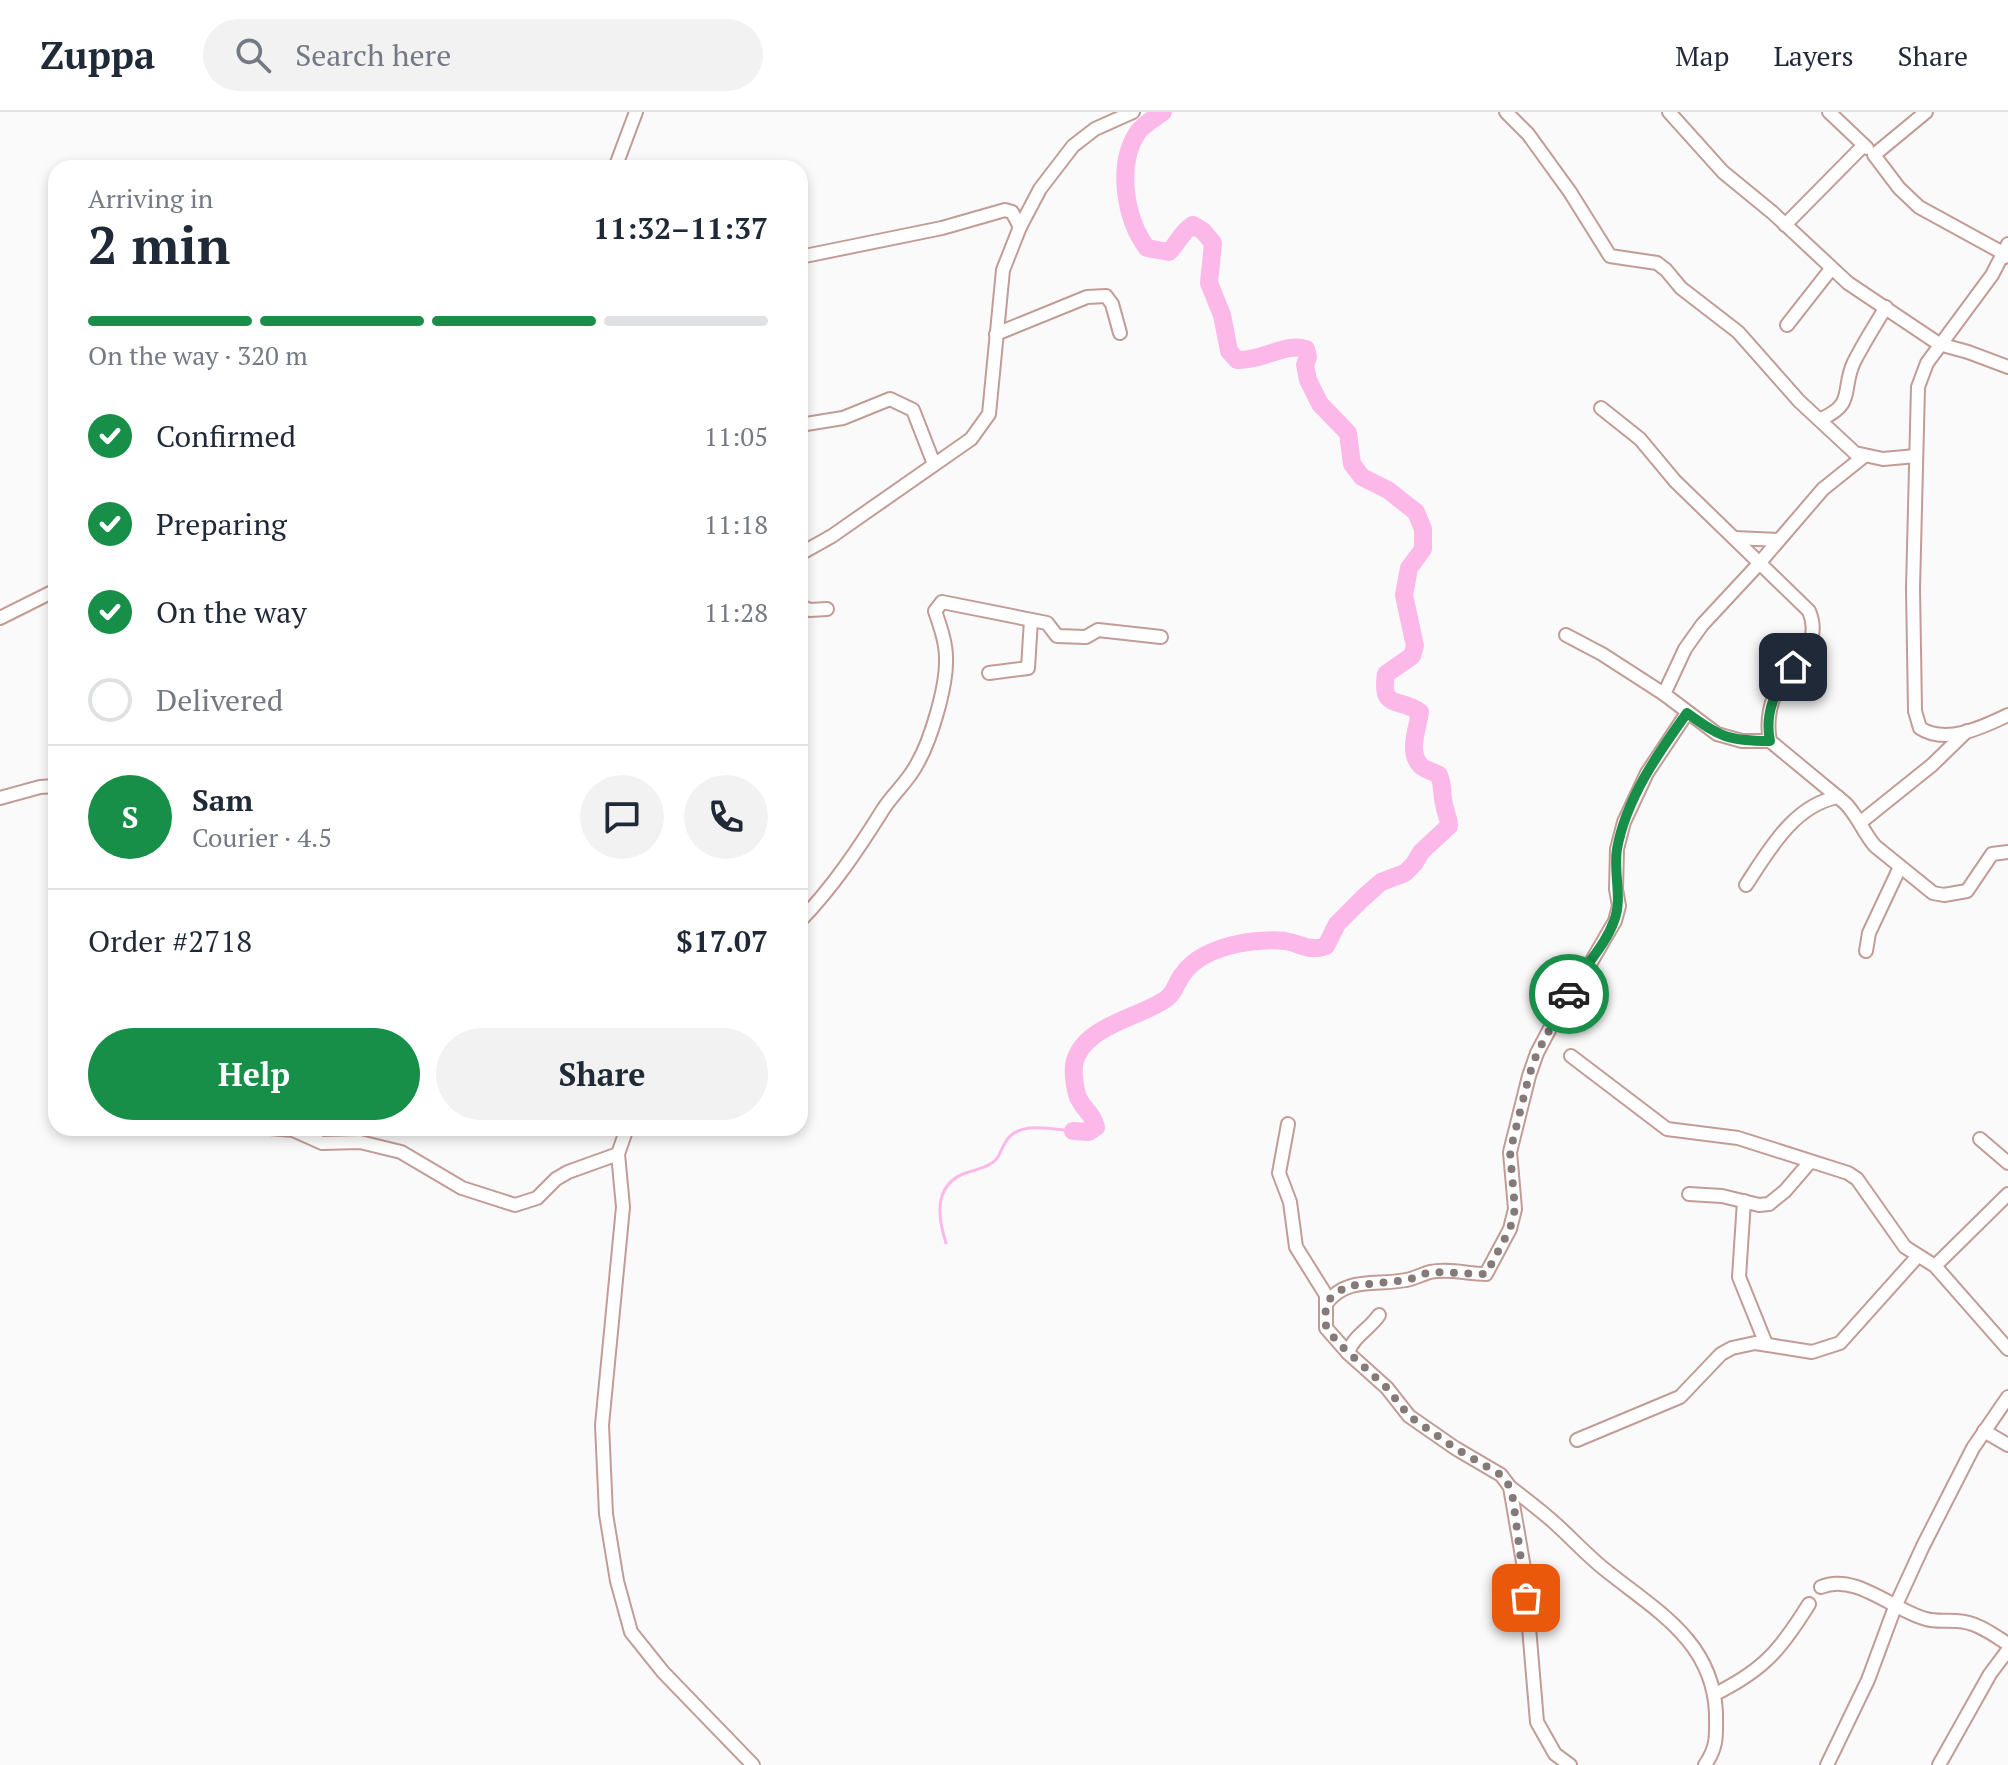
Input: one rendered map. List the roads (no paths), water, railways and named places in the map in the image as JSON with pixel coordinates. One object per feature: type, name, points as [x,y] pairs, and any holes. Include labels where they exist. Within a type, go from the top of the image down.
[{"type":"street","points":[[618,160],[636,112]]},
{"type":"street","points":[[808,550],[971,439],[989,414],[1003,270],[1020,227],[1040,189],[1073,146],[1095,129],[1133,112]]},
{"type":"street","points":[[1506,112],[1528,134],[1574,197],[1606,252],[1616,258],[1657,263],[1666,270],[1681,288],[1738,332],[1772,372],[1847,447],[1863,457],[1916,456]]},
{"type":"street","points":[[1669,112],[1723,172],[1831,269],[1939,344],[2008,367]]},
{"type":"street","points":[[1829,112],[1874,155],[1899,188],[1919,207],[2006,253],[1939,344],[1927,363],[1918,387],[1913,588],[1916,721],[1926,731],[1952,735],[2008,715]]},
{"type":"street","points":[[1874,155],[1926,112]]},
{"type":"street","points":[[1785,225],[1863,146]]},
{"type":"street","points":[[808,255],[942,228],[1005,210],[1012,212],[1020,227]]},
{"type":"street","points":[[1787,325],[1831,269]]},
{"type":"street","points":[[996,334],[1087,297],[1101,295],[1112,304],[1120,333]]},
{"type":"street","points":[[1821,419],[1842,406],[1853,364],[1886,307]]},
{"type":"street","points":[[808,424],[843,418],[890,399],[913,410],[934,464]]},
{"type":"street","points":[[1601,408],[1640,439],[1675,481],[1809,611],[1814,624],[1812,638],[1779,685],[1768,720],[1770,741]]},
{"type":"street","points":[[1664,694],[1685,649],[1702,625],[1823,489],[1863,457]]},
{"type":"street","points":[[1734,538],[1779,540]]},
{"type":"street","points":[[0,618],[48,594]]},
{"type":"street","points":[[808,911],[864,841],[925,748],[934,724],[947,659],[936,607],[942,602],[1049,624],[1057,636],[1084,638],[1098,630],[1161,637]]},
{"type":"street","points":[[808,609],[827,609]]},
{"type":"street","points":[[989,673],[1028,668],[1031,620]]},
{"type":"street","points":[[1566,635],[1664,694],[1723,737],[1770,741],[1838,797],[1861,822],[1867,837],[1933,893],[1960,893],[1971,888],[1992,854],[2008,852]]},
{"type":"street","points":[[1326,1304],[1341,1289],[1360,1283],[1408,1280],[1429,1272],[1486,1274],[1510,1229],[1515,1209],[1510,1152],[1537,1053],[1576,979],[1590,964],[1615,921],[1619,906],[1616,889],[1617,849],[1624,822],[1647,773],[1687,713]]},
{"type":"street","points":[[1861,822],[1932,765],[1967,731]]},
{"type":"street","points":[[0,798],[48,786]]},
{"type":"street","points":[[1746,885],[1803,812],[1823,800],[1838,797]]},
{"type":"street","points":[[1866,951],[1869,933],[1900,867]]},
{"type":"street","points":[[1571,1056],[1667,1129],[1738,1138],[1848,1173],[1857,1179],[1897,1237],[1917,1257],[1935,1266],[2008,1349]]},
{"type":"street","points":[[1288,1124],[1279,1173],[1290,1202],[1293,1240],[1322,1288],[1326,1328],[1387,1388],[1409,1416],[1501,1475],[1510,1487],[1550,1518],[1608,1572],[1662,1612],[1695,1651],[1710,1676],[1715,1694],[1715,1750],[1705,1765]]},
{"type":"street","points":[[305,1136],[322,1143],[360,1142],[401,1152],[462,1188],[515,1205],[537,1198],[568,1172],[618,1154]]},
{"type":"street","points":[[624,1136],[618,1154],[623,1207],[602,1425],[606,1514],[617,1581],[631,1632],[663,1672],[753,1765]]},
{"type":"street","points":[[1980,1139],[2008,1163]]},
{"type":"street","points":[[1689,1194],[1769,1204],[1810,1162]]},
{"type":"street","points":[[1935,1266],[2008,1194]]},
{"type":"street","points":[[1744,1201],[1739,1277],[1766,1344]]},
{"type":"street","points":[[1577,1440],[1680,1397],[1721,1354],[1732,1348],[1755,1343],[1812,1352],[1840,1343],[1917,1257]]},
{"type":"street","points":[[1348,1353],[1354,1340],[1379,1315]]},
{"type":"street","points":[[1827,1765],[1868,1680],[1895,1607],[1973,1448],[2008,1397]]},
{"type":"street","points":[[1984,1431],[2008,1445]]},
{"type":"street","points":[[1510,1487],[1524,1568],[1537,1722],[1555,1754],[1570,1765]]},
{"type":"street","points":[[1821,1587],[1836,1584],[1861,1590],[1880,1596],[1895,1607],[1926,1620],[1962,1621],[1979,1626],[2008,1652],[1990,1674],[1939,1765]]},
{"type":"street","points":[[1715,1694],[1745,1679],[1769,1660],[1809,1604]]},
{"type":"waterway","points":[[1073,1131],[1089,1132],[1096,1127],[1078,1098],[1074,1065],[1079,1052],[1099,1032],[1166,999],[1188,967],[1218,950],[1269,940],[1310,948],[1326,946],[1337,924],[1362,899],[1381,882],[1405,873],[1421,852],[1449,826],[1439,775],[1421,766],[1415,754],[1414,740],[1420,712],[1393,701],[1386,693],[1385,686],[1386,674],[1412,656],[1415,646],[1404,595],[1409,568],[1423,549],[1423,529],[1416,512],[1388,490],[1362,477],[1352,464],[1348,433],[1320,404],[1308,380],[1306,349],[1290,348],[1247,360],[1237,360],[1229,351],[1222,315],[1209,283],[1213,243],[1203,231],[1193,225],[1169,252],[1147,248],[1139,236],[1126,191],[1127,160],[1138,132],[1163,112]]},
{"type":"waterway","points":[[946,1243],[940,1204],[942,1195],[953,1180],[995,1161],[1010,1136],[1018,1131],[1035,1128],[1073,1131]]}]
